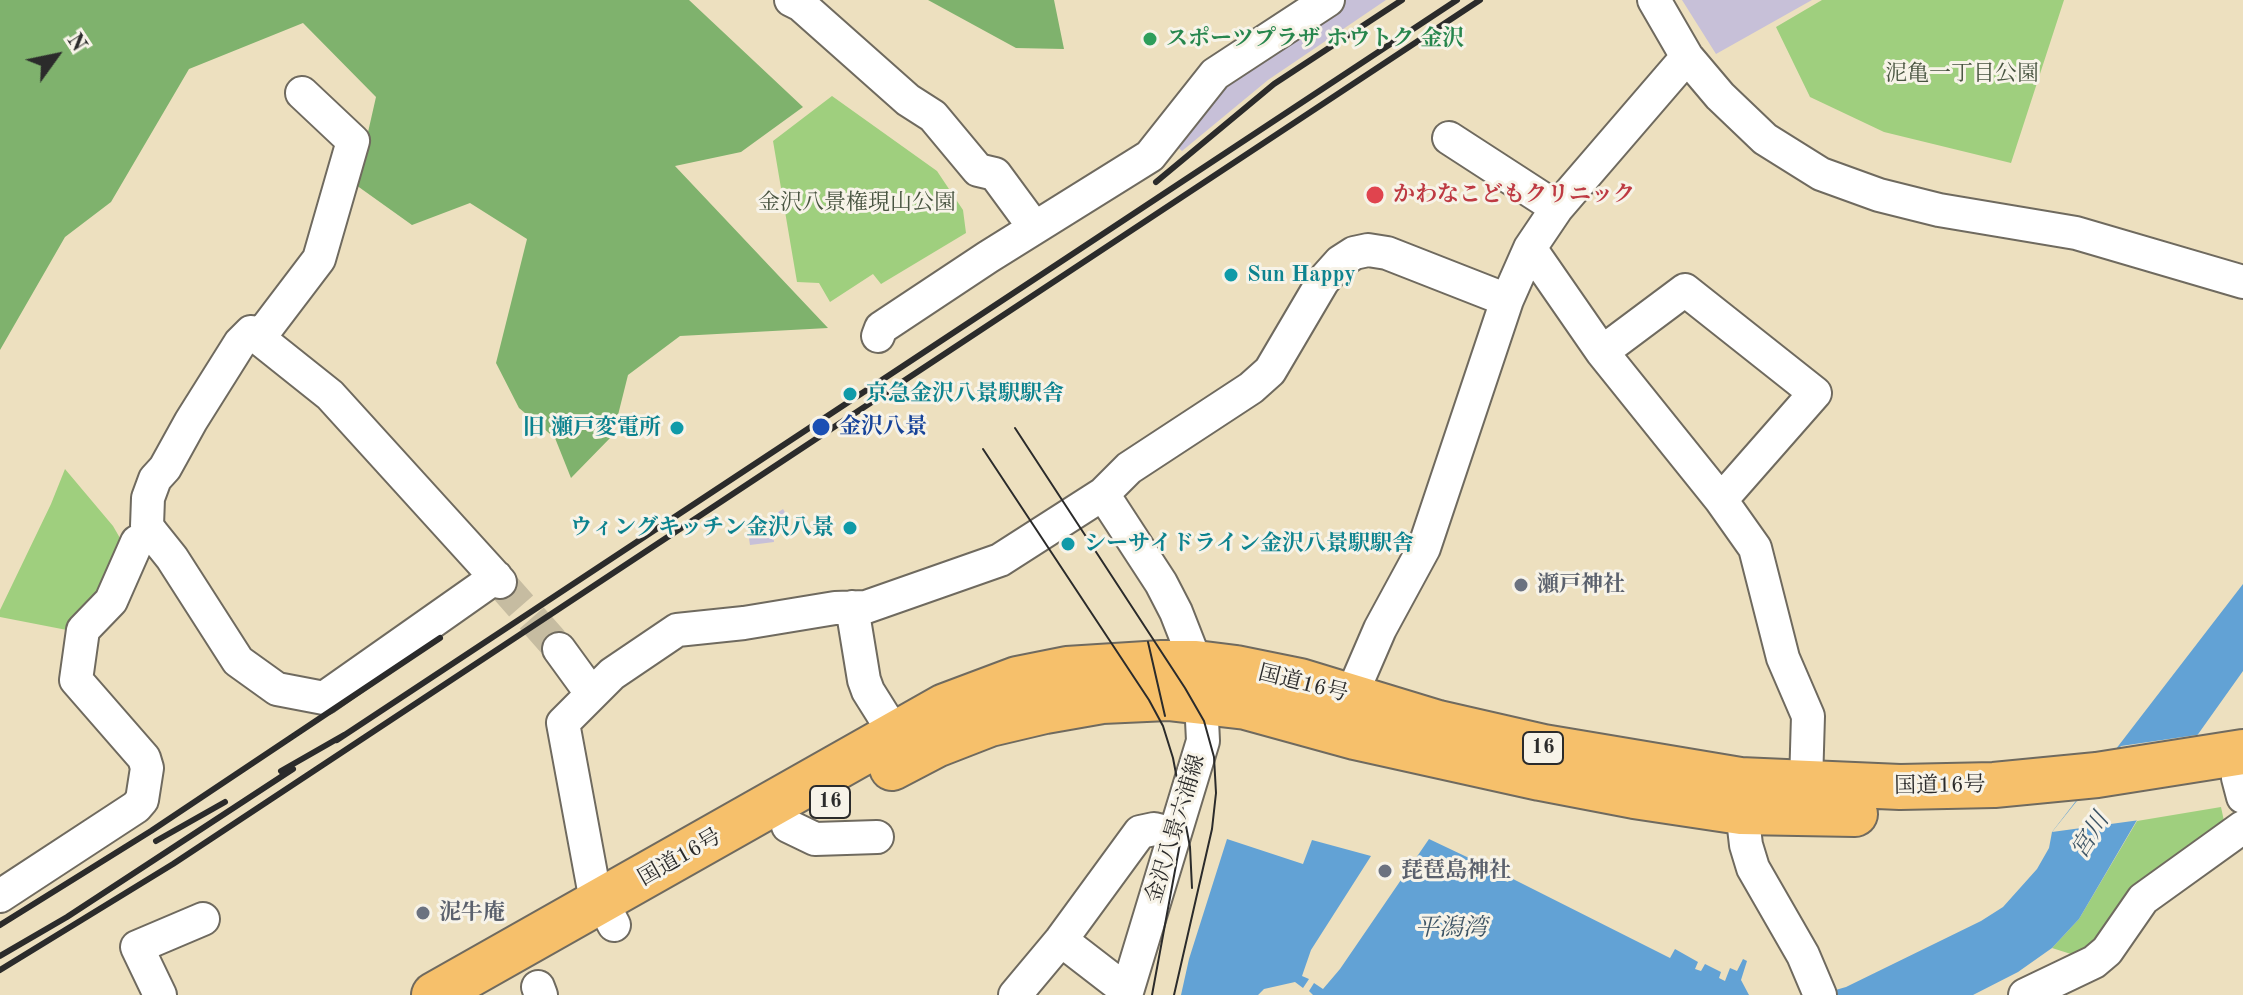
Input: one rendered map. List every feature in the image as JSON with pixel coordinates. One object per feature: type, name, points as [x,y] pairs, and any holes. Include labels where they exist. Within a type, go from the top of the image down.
[{"type":"highway","name":"国道16号","points":[[489,995],[607,914],[895,734],[945,706],[982,690],[1067,669],[1199,682],[1300,681],[1438,723],[1740,796],[1806,783],[2086,789]]},
{"type":"highway","name":"国道16号","points":[[434,995],[788,826],[936,745],[990,724],[1102,701],[1155,698],[1199,682],[1246,707],[1355,737],[1540,778],[1894,814],[2173,777],[2242,776]]},
{"type":"street","points":[[791,0],[801,5],[908,100],[933,116],[978,170],[995,174],[1034,227]]},
{"type":"street","points":[[878,336],[881,328],[1034,227],[1150,156],[1215,74],[1328,0]]},
{"type":"street","points":[[1654,0],[1687,57],[1720,96],[1765,139],[1821,174],[1879,195],[1939,210],[2076,233],[2243,282]]},
{"type":"street","points":[[1351,696],[1380,629],[1424,548],[1507,300],[1530,248],[1557,208],[1687,57]]},
{"type":"street","points":[[259,338],[319,259],[353,141],[302,93]]},
{"type":"street","points":[[1449,138],[1557,208]]},
{"type":"street","points":[[1530,248],[1602,352],[1721,500],[1755,548],[1783,658],[1808,716],[1806,783]]},
{"type":"street","points":[[607,914],[593,885],[563,723],[612,674],[677,630],[866,607],[1000,560],[1103,494],[1129,468],[1251,388],[1270,371],[1323,281],[1340,262],[1354,253],[1368,250],[1387,253],[1507,300]]},
{"type":"street","points":[[1602,352],[1685,290],[1815,393],[1721,500]]},
{"type":"street","points":[[251,332],[330,395],[498,580],[324,698],[277,689],[238,661],[172,558],[152,533],[147,526],[148,498],[155,479],[165,468],[240,343],[251,332]]},
{"type":"street","name":"金沢八景六浦線","points":[[1103,494],[1161,583],[1181,623],[1199,682],[1203,741],[1126,993]]},
{"type":"street","points":[[0,896],[136,807],[142,800],[147,768],[144,758],[76,680],[83,630],[111,601],[137,542],[152,533]]},
{"type":"street","points":[[852,607],[864,680],[895,734]]},
{"type":"street","points":[[559,649],[591,693]]},
{"type":"street","points":[[1740,796],[1753,868],[1803,955],[1820,995]]},
{"type":"street","points":[[788,826],[815,839],[877,837]]},
{"type":"street","points":[[2025,995],[2094,962],[2107,951],[2143,899],[2243,827]]},
{"type":"street","points":[[1015,995],[1061,940],[1140,832],[1154,829],[1174,834]]},
{"type":"street","points":[[160,995],[137,947],[203,919]]},
{"type":"street","points":[[1061,940],[1126,993]]},
{"type":"shaded area","points":[[1345,0],[1386,0],[1268,80],[1182,151],[1172,142],[1218,81]]},
{"type":"shaded area","points":[[1682,0],[1812,0],[1716,54]]},
{"type":"shaded area","points":[[783,509],[790,521],[773,532],[774,542],[750,545],[748,532]]},
{"type":"green space","points":[[0,0],[689,0],[803,107],[741,152],[675,166],[828,328],[680,336],[628,375],[613,435],[571,478],[555,438],[519,408],[496,363],[527,239],[470,203],[412,225],[356,185],[376,97],[303,23],[189,69],[111,202],[65,237],[0,350]]},
{"type":"green space","points":[[928,0],[1054,0],[1064,49],[1016,48]]},
{"type":"green space","name":"泥亀一丁目公園","points":[[1822,0],[2064,0],[2011,163],[1884,132],[1810,97],[1776,27]]},
{"type":"green space","name":"金沢八景権現山公園","points":[[832,96],[937,171],[963,210],[966,233],[881,284],[873,274],[830,302],[819,283],[797,282],[773,141]]},
{"type":"green space","points":[[65,469],[113,526],[124,545],[103,597],[72,631],[0,617],[0,610]]},
{"type":"green space","points":[[2221,807],[2224,821],[2131,889],[2103,933],[2089,946],[2074,955],[2052,948],[2079,919],[2137,821]]},
{"type":"water","name":"宮川","points":[[2243,584],[2243,671],[2137,820],[2079,919],[2052,948],[2018,972],[1973,995],[1818,995],[1846,987],[1981,921],[2003,907],[2037,869],[2049,848],[2052,832]]},
{"type":"water","points":[[1227,839],[1303,864],[1312,840],[1371,856],[1311,950],[1302,976],[1309,979],[1303,988],[1295,982],[1264,989],[1258,995],[1181,995],[1189,959]]},
{"type":"water","name":"平潟湾","points":[[1429,839],[1507,876],[1505,881],[1511,878],[1670,958],[1675,949],[1698,962],[1695,969],[1701,971],[1705,964],[1721,972],[1719,978],[1725,981],[1730,968],[1737,971],[1743,959],[1747,961],[1741,980],[1749,995],[1313,995],[1309,991],[1314,983],[1323,989],[1340,969]]},
{"type":"pier","points":[[2203,734],[2140,820],[2052,832],[2121,746]]},
{"type":"tunnel","points":[[500,582],[559,649]]},
{"type":"tram line","points":[[1015,428],[1204,721],[1214,757],[1216,793],[1212,829],[1174,995]]},
{"type":"tram line","points":[[983,449],[1149,700],[1163,726],[1173,758],[1190,847],[1192,888]]},
{"type":"tram line","points":[[1148,642],[1165,716]]},
{"type":"tram line","points":[[1152,995],[1181,838]]},
{"type":"railway","points":[[1156,182],[1274,84],[1402,0]]},
{"type":"railway","points":[[337,740],[1457,0]]},
{"type":"railway","points":[[0,970],[173,864],[1480,0]]},
{"type":"railway","points":[[0,925],[151,831],[440,638]]},
{"type":"railway","points":[[281,771],[344,735]]},
{"type":"railway","points":[[0,956],[67,917],[293,769]]},
{"type":"railway","points":[[156,841],[225,802]]},
{"type":"place","name":"スポーツプラザ ホウトク 金沢","points":[[1150,39]]},
{"type":"place","name":"かわなこどもクリニック","points":[[1375,195]]},
{"type":"place","name":"Sun Happy","points":[[1231,275]]},
{"type":"place","name":"京急金沢八景駅駅舎","points":[[850,394]]},
{"type":"place","name":"金沢八景","points":[[821,427]]},
{"type":"place","name":"旧 瀬戸変電所","points":[[677,428]]},
{"type":"place","name":"ウィングキッチン金沢八景","points":[[850,528]]},
{"type":"place","name":"シーサイドライン金沢八景駅駅舎","points":[[1068,544]]},
{"type":"place","name":"瀬戸神社","points":[[1521,585]]},
{"type":"place","name":"琵琶島神社","points":[[1385,871]]},
{"type":"place","name":"泥牛庵","points":[[423,913]]}]
